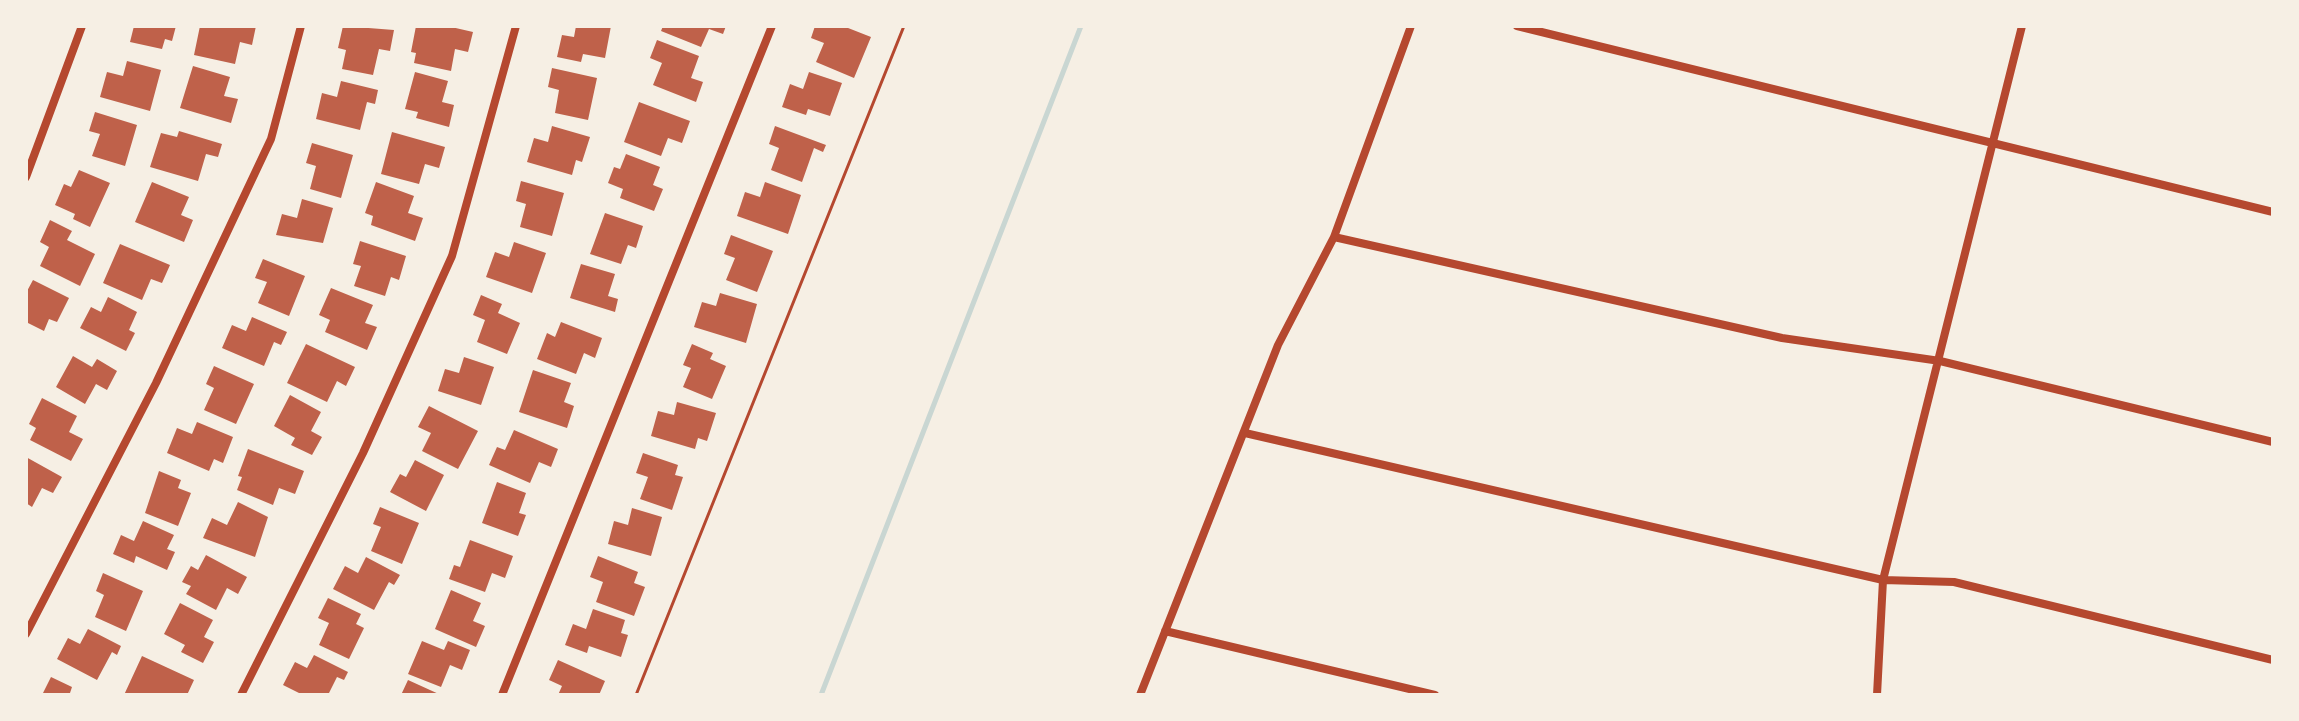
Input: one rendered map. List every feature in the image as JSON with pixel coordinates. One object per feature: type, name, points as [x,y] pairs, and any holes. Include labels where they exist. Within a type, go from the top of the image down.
[{"type":"street","points":[[26,177],[82,26]]},
{"type":"street","points":[[26,634],[156,383],[271,139],[301,26]]},
{"type":"street","points":[[241,695],[363,453],[452,256],[516,26]]},
{"type":"street","points":[[502,695],[772,26]]},
{"type":"street","points":[[1140,695],[1278,345],[1334,237],[1411,26]]},
{"type":"street","points":[[1517,26],[1991,146],[2273,212]]},
{"type":"street","points":[[1877,695],[1883,580],[2022,26]]},
{"type":"street","points":[[1334,237],[1782,338],[1940,361],[2273,442]]},
{"type":"street","points":[[1245,433],[1883,580],[1954,582],[2273,660]]},
{"type":"street","points":[[1165,631],[1435,695]]},
{"type":"path","points":[[636,695],[904,26]]},
{"type":"building","points":[[134,26],[176,26],[172,41],[165,39],[162,49],[130,42]]},
{"type":"building","points":[[200,26],[256,26],[252,45],[240,42],[235,64],[194,55]]},
{"type":"building","points":[[343,26],[394,30],[390,51],[379,49],[373,75],[342,69],[346,50],[338,48]]},
{"type":"building","points":[[416,26],[447,26],[473,32],[468,52],[455,49],[451,71],[414,63],[416,53],[411,52]]},
{"type":"building","points":[[576,26],[611,26],[605,58],[583,54],[581,62],[557,57],[562,35],[574,37]]},
{"type":"building","points":[[663,26],[726,26],[723,34],[709,29],[701,47],[661,31]]},
{"type":"building","points":[[815,26],[843,26],[871,37],[854,78],[816,62],[824,43],[811,38]]},
{"type":"building","points":[[657,40],[699,56],[691,78],[703,82],[696,102],[653,85],[662,63],[650,58]]},
{"type":"building","points":[[127,61],[161,70],[150,111],[100,97],[107,72],[123,76]]},
{"type":"building","points":[[193,66],[230,77],[224,96],[238,99],[231,123],[180,108]]},
{"type":"building","points":[[552,68],[597,78],[588,120],[555,113],[559,90],[548,87]]},
{"type":"building","points":[[415,72],[448,81],[442,102],[454,105],[449,127],[416,118],[418,112],[405,109]]},
{"type":"building","points":[[809,72],[842,83],[830,116],[808,109],[806,115],[782,107],[790,84],[803,89]]},
{"type":"building","points":[[341,81],[378,90],[375,104],[367,102],[360,130],[316,119],[322,93],[337,97]]},
{"type":"building","points":[[639,102],[690,121],[682,143],[668,138],[661,156],[624,142]]},
{"type":"building","points":[[95,112],[137,125],[125,166],[92,156],[100,134],[89,131]]},
{"type":"building","points":[[552,126],[590,137],[582,162],[576,160],[572,175],[527,162],[534,138],[548,142]]},
{"type":"building","points":[[775,126],[826,145],[823,152],[814,148],[802,182],[771,170],[779,148],[769,144]]},
{"type":"building","points":[[179,131],[222,144],[218,157],[206,154],[198,181],[150,167],[161,133],[177,137]]},
{"type":"building","points":[[392,132],[445,147],[439,168],[425,164],[419,184],[381,174]]},
{"type":"building","points":[[312,143],[353,155],[341,198],[310,189],[316,166],[306,163]]},
{"type":"building","points":[[626,154],[660,167],[653,185],[663,189],[654,211],[620,198],[623,189],[608,183],[614,167],[620,169]]},
{"type":"building","points":[[79,170],[110,183],[90,227],[73,219],[75,214],[55,205],[64,184],[71,187]]},
{"type":"building","points":[[521,181],[564,193],[552,236],[520,227],[526,204],[516,201]]},
{"type":"building","points":[[152,182],[189,197],[181,215],[193,220],[184,242],[135,222]]},
{"type":"building","points":[[376,182],[414,196],[408,213],[423,218],[415,241],[371,225],[373,216],[365,213]]},
{"type":"building","points":[[765,182],[801,195],[788,234],[737,216],[745,192],[760,197]]},
{"type":"building","points":[[302,199],[333,208],[323,243],[276,235],[282,214],[297,218]]},
{"type":"building","points":[[605,213],[643,226],[636,248],[628,245],[621,264],[590,254]]},
{"type":"building","points":[[50,220],[72,231],[67,240],[95,254],[80,286],[40,266],[49,247],[40,242]]},
{"type":"building","points":[[731,235],[773,251],[757,292],[726,280],[735,258],[724,254]]},
{"type":"building","points":[[360,241],[406,256],[399,280],[391,277],[385,296],[354,286],[361,266],[353,264]]},
{"type":"building","points":[[514,242],[546,253],[532,293],[486,277],[495,252],[509,257]]},
{"type":"building","points":[[120,244],[170,265],[162,283],[151,279],[142,300],[103,283]]},
{"type":"building","points":[[263,259],[305,276],[289,316],[258,303],[267,282],[255,278]]},
{"type":"building","points":[[581,264],[615,274],[608,296],[618,299],[615,312],[570,298]]},
{"type":"building","points":[[33,280],[69,298],[57,322],[49,319],[44,331],[26,322],[26,293]]},
{"type":"building","points":[[331,288],[373,305],[365,323],[377,327],[367,350],[325,332],[330,320],[319,315]]},
{"type":"building","points":[[720,293],[757,304],[746,343],[694,327],[702,302],[716,306]]},
{"type":"building","points":[[481,295],[502,304],[498,313],[520,323],[507,354],[477,342],[485,320],[473,315]]},
{"type":"building","points":[[108,297],[137,312],[129,330],[135,333],[126,351],[80,328],[91,307],[101,312]]},
{"type":"building","points":[[252,317],[287,332],[281,345],[274,342],[264,366],[222,348],[232,325],[246,331]]},
{"type":"building","points":[[561,322],[602,338],[595,358],[584,353],[576,374],[537,359],[547,333],[555,337]]},
{"type":"building","points":[[306,344],[355,367],[346,386],[337,381],[327,402],[287,383]]},
{"type":"building","points":[[692,344],[713,353],[710,359],[726,366],[712,399],[683,387],[691,368],[683,365]]},
{"type":"building","points":[[73,356],[92,367],[97,359],[117,371],[107,390],[96,384],[85,404],[56,387]]},
{"type":"building","points":[[464,357],[494,367],[481,405],[438,391],[445,369],[459,373]]},
{"type":"building","points":[[214,366],[254,384],[236,424],[204,410],[214,388],[206,384]]},
{"type":"building","points":[[533,370],[571,383],[564,402],[574,406],[567,428],[519,412]]},
{"type":"building","points":[[290,395],[321,412],[311,431],[322,437],[312,455],[291,445],[295,438],[274,426]]},
{"type":"building","points":[[42,398],[77,416],[69,432],[83,439],[71,461],[30,440],[36,428],[29,424]]},
{"type":"building","points":[[677,402],[716,413],[707,441],[698,438],[695,449],[651,436],[658,411],[674,415]]},
{"type":"building","points":[[429,406],[478,431],[458,469],[422,451],[431,433],[418,427]]},
{"type":"building","points":[[197,422],[233,437],[223,463],[214,459],[209,471],[167,453],[177,428],[192,434]]},
{"type":"building","points":[[514,430],[558,449],[551,467],[539,462],[530,483],[489,465],[497,447],[505,450]]},
{"type":"building","points":[[248,449],[304,471],[295,494],[279,488],[273,505],[237,490],[242,477],[238,476]]},
{"type":"building","points":[[643,453],[678,465],[675,475],[683,477],[672,510],[640,499],[648,477],[636,473]]},
{"type":"building","points":[[26,457],[62,477],[53,493],[42,488],[32,507],[26,503]]},
{"type":"building","points":[[415,460],[444,475],[426,511],[390,492],[400,474],[406,477]]},
{"type":"building","points":[[159,471],[181,480],[178,488],[191,493],[178,526],[145,513]]},
{"type":"building","points":[[497,482],[526,493],[519,513],[526,515],[518,536],[482,523]]},
{"type":"building","points":[[238,502],[268,517],[255,557],[203,538],[212,518],[227,525]]},
{"type":"building","points":[[380,507],[419,523],[402,564],[371,551],[381,527],[373,524]]},
{"type":"building","points":[[632,508],[662,517],[651,556],[608,544],[614,521],[628,525]]},
{"type":"building","points":[[143,521],[174,535],[167,549],[175,552],[167,570],[136,556],[134,563],[113,554],[121,535],[134,541]]},
{"type":"building","points":[[470,540],[513,556],[505,578],[492,573],[485,592],[449,579],[454,565],[460,567]]},
{"type":"building","points":[[206,555],[247,577],[238,594],[227,588],[216,610],[186,594],[191,586],[182,582],[191,566],[198,570]]},
{"type":"building","points":[[598,556],[638,572],[634,583],[645,587],[634,616],[596,602],[603,582],[590,577]]},
{"type":"building","points":[[366,557],[400,575],[394,585],[389,582],[374,610],[333,589],[345,566],[358,573]]},
{"type":"building","points":[[103,573],[143,591],[126,631],[95,617],[104,595],[96,591]]},
{"type":"building","points":[[451,590],[481,603],[473,621],[485,626],[476,647],[435,629]]},
{"type":"building","points":[[328,598],[361,614],[356,624],[364,628],[349,659],[319,645],[329,623],[318,618]]},
{"type":"building","points":[[180,603],[213,620],[204,637],[214,642],[203,663],[181,652],[185,645],[164,634]]},
{"type":"building","points":[[593,609],[625,620],[621,633],[628,635],[621,657],[589,646],[587,653],[565,645],[573,624],[586,629]]},
{"type":"building","points":[[88,629],[121,646],[117,655],[112,652],[97,680],[57,659],[68,638],[80,644]]},
{"type":"building","points":[[422,641],[444,650],[448,641],[470,650],[462,670],[450,665],[441,687],[408,674]]},
{"type":"building","points":[[314,655],[348,672],[344,680],[337,677],[328,695],[303,695],[283,685],[295,662],[307,668]]},
{"type":"building","points":[[142,656],[194,680],[187,695],[124,695]]},
{"type":"building","points":[[558,660],[605,681],[599,695],[558,695],[562,686],[549,680]]},
{"type":"building","points":[[51,677],[72,687],[70,693],[74,695],[42,695]]},
{"type":"building","points":[[408,680],[441,695],[401,695]]},
{"type":"waterway","points":[[821,695],[1081,26]]}]
